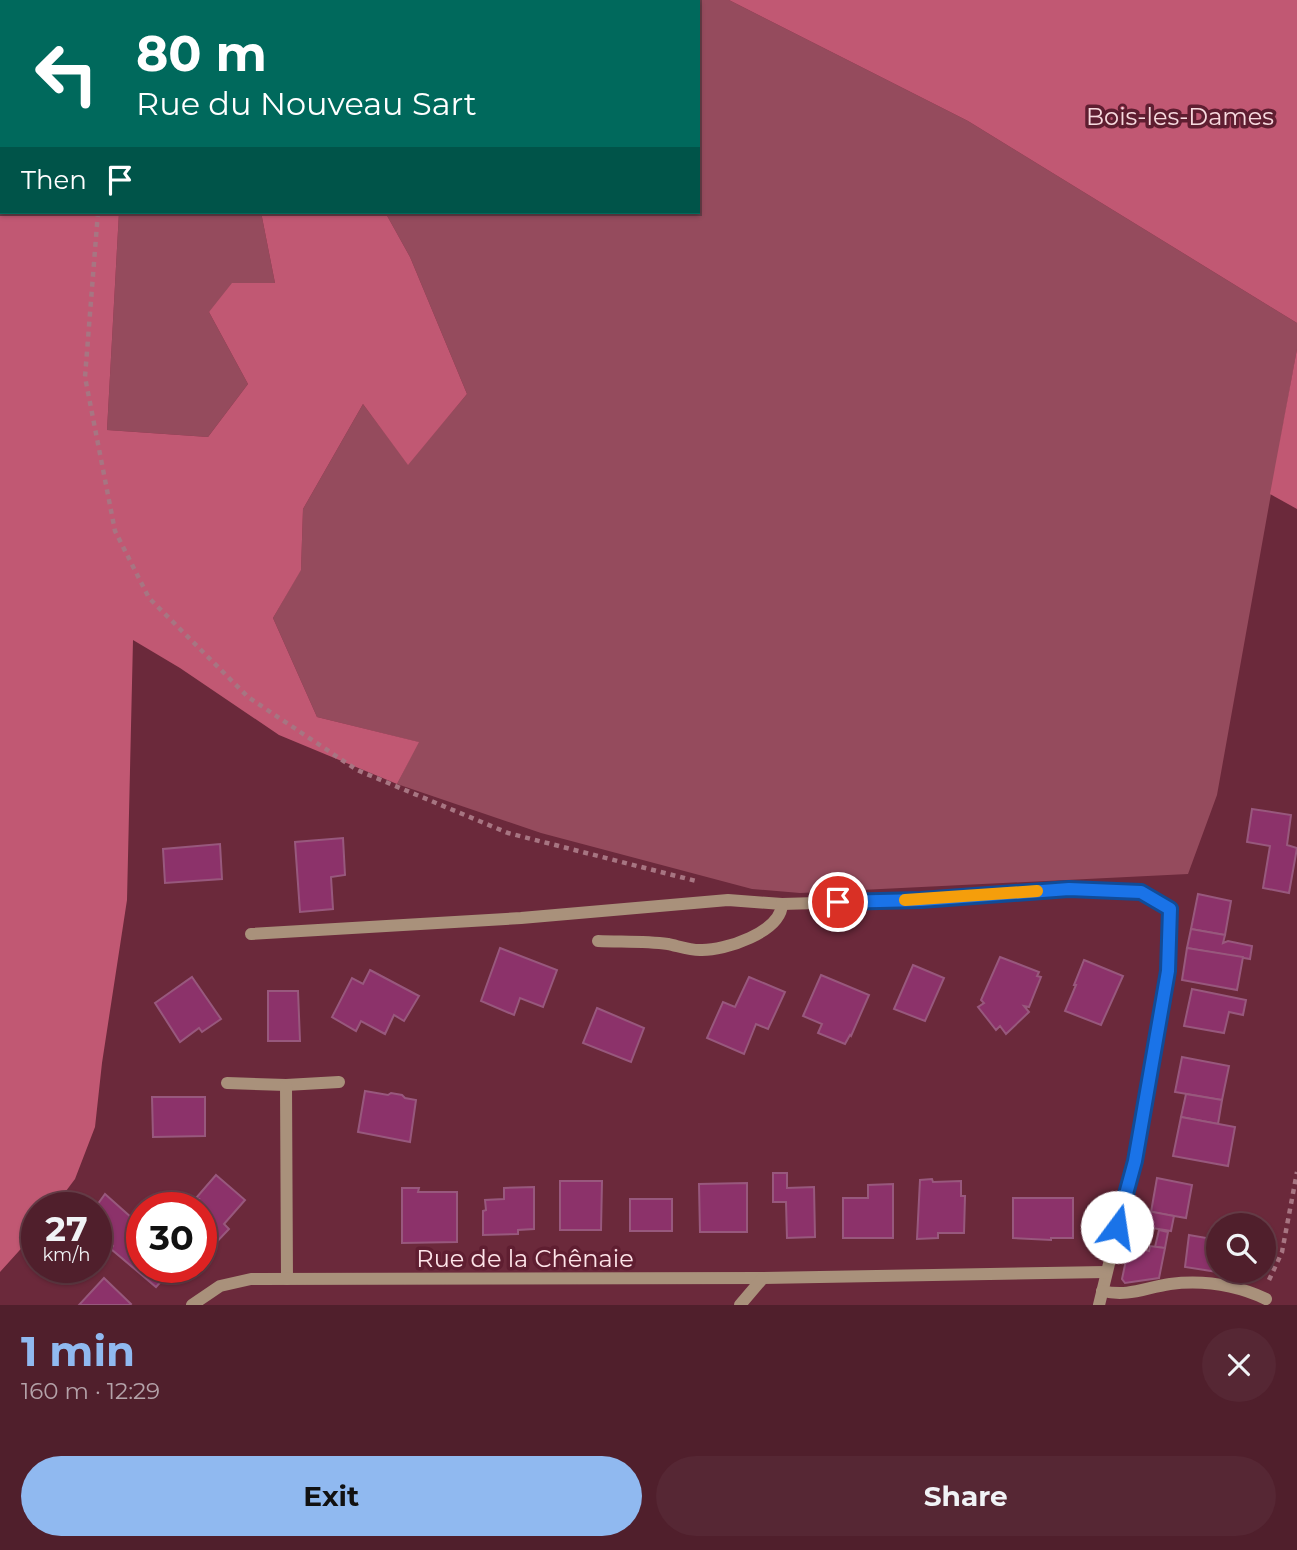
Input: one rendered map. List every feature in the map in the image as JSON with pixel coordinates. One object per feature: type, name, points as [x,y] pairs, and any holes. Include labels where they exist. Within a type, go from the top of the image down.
[{"type":"street","points":[[251,934],[521,918],[729,900],[782,904],[921,900],[1069,889],[1141,892],[1170,909],[1168,971],[1135,1161],[1099,1305]]},
{"type":"street","points":[[598,941],[666,944],[701,950],[739,942],[769,928],[782,913],[782,904]]},
{"type":"street","points":[[228,1083],[286,1085],[339,1082]]},
{"type":"street","points":[[286,1085],[287,1279]]},
{"type":"street","name":"Rue de la Chênaie","points":[[192,1305],[220,1286],[251,1279],[764,1278],[1106,1272]]},
{"type":"street","points":[[740,1305],[764,1278]]},
{"type":"street","points":[[1102,1292],[1120,1296],[1173,1284],[1208,1284],[1243,1288],[1264,1298]]},
{"type":"path","points":[[98,214],[85,377],[115,531],[149,598],[248,697],[357,770],[508,833],[705,884]]},
{"type":"path","points":[[1264,1298],[1282,1252],[1297,1172]]},
{"type":"shaded area","points":[[700,0],[729,0],[968,121],[1297,323],[1297,349],[1217,795],[1188,874],[800,893],[752,889],[541,833],[397,784],[418,742],[317,717],[273,618],[301,569],[303,509],[363,404],[408,464],[467,394],[410,257],[386,214],[700,214]]},
{"type":"shaded area","points":[[119,214],[261,214],[275,283],[209,312],[248,384],[208,437],[107,430]]},
{"type":"green space","name":"Bois-les-Dames","points":[[729,0],[1297,0],[1297,323],[968,121]]},
{"type":"green space","points":[[0,214],[119,214],[107,430],[208,437],[248,384],[209,312],[232,283],[275,283],[261,214],[386,214],[410,257],[467,394],[408,465],[363,404],[303,509],[301,570],[273,618],[317,717],[419,742],[397,784],[279,735],[180,668],[133,640],[127,900],[95,1127],[75,1179],[65,1192],[21,1192],[21,1249],[0,1272]]},
{"type":"green space","points":[[1297,349],[1297,509],[1270,494]]},
{"type":"building","points":[[1252,809],[1291,815],[1287,845],[1297,848],[1289,893],[1263,888],[1270,846],[1247,842]]},
{"type":"building","points":[[343,838],[345,875],[331,877],[333,909],[300,912],[295,842]]},
{"type":"building","points":[[220,844],[222,879],[165,883],[163,849]]},
{"type":"building","points":[[1198,894],[1231,901],[1225,935],[1191,929]]},
{"type":"building","points":[[1191,929],[1225,935],[1223,943],[1228,941],[1252,946],[1250,959],[1187,948]]},
{"type":"building","points":[[500,948],[557,970],[543,1007],[520,998],[514,1015],[481,1001]]},
{"type":"building","points":[[1187,948],[1243,957],[1237,990],[1182,980]]},
{"type":"building","points":[[1000,957],[1039,972],[1037,976],[1041,977],[1029,1007],[1024,1006],[1029,1012],[1006,1034],[1000,1026],[996,1030],[978,1007],[984,1003],[981,1000]]},
{"type":"building","points":[[1084,960],[1123,976],[1101,1025],[1065,1011]]},
{"type":"building","points":[[913,965],[944,978],[925,1021],[894,1009]]},
{"type":"building","points":[[370,970],[419,996],[404,1021],[394,1015],[385,1034],[361,1021],[356,1031],[332,1017],[352,978],[363,984]]},
{"type":"building","points":[[821,975],[869,995],[845,1044],[818,1033],[822,1024],[803,1016]]},
{"type":"building","points":[[192,977],[221,1019],[202,1032],[199,1028],[180,1042],[155,1003]]},
{"type":"building","points":[[749,977],[785,992],[768,1029],[756,1024],[744,1054],[707,1038],[723,1002],[735,1007]]},
{"type":"building","points":[[1192,989],[1246,1000],[1243,1015],[1229,1012],[1224,1033],[1184,1026]]},
{"type":"building","points":[[268,991],[298,991],[300,1041],[268,1041]]},
{"type":"building","points":[[597,1008],[644,1028],[631,1062],[583,1043]]},
{"type":"building","points":[[1182,1057],[1229,1066],[1222,1100],[1175,1092]]},
{"type":"building","points":[[365,1091],[388,1095],[391,1093],[416,1100],[410,1142],[358,1132]]},
{"type":"building","points":[[1186,1094],[1222,1100],[1218,1124],[1181,1117]]},
{"type":"building","points":[[152,1097],[205,1097],[205,1136],[153,1137]]},
{"type":"building","points":[[1181,1117],[1235,1127],[1228,1166],[1173,1156]]},
{"type":"building","points":[[773,1173],[787,1173],[787,1188],[814,1187],[815,1237],[787,1238],[786,1202],[773,1202]]},
{"type":"building","points":[[216,1175],[245,1200],[224,1224],[229,1229],[217,1242],[217,1192],[201,1192]]},
{"type":"building","points":[[1157,1178],[1192,1185],[1186,1218],[1151,1212]]},
{"type":"building","points":[[932,1179],[933,1182],[961,1181],[961,1196],[965,1196],[964,1233],[938,1233],[938,1238],[917,1239],[920,1180]]},
{"type":"building","points":[[560,1181],[602,1181],[601,1230],[560,1230]]},
{"type":"building","points":[[747,1183],[747,1232],[700,1232],[699,1184]]},
{"type":"building","points":[[893,1184],[893,1238],[843,1238],[843,1198],[868,1198],[868,1185]]},
{"type":"building","points":[[534,1187],[534,1229],[518,1230],[518,1234],[483,1235],[485,1200],[504,1199],[504,1188]]},
{"type":"building","points":[[402,1188],[419,1188],[418,1192],[457,1192],[457,1242],[402,1243]]},
{"type":"building","points":[[1013,1198],[1073,1198],[1073,1238],[1013,1238]]},
{"type":"building","points":[[630,1199],[672,1199],[672,1231],[630,1231]]},
{"type":"building","points":[[112,1200],[126,1213],[126,1262],[112,1250]]},
{"type":"building","points":[[1148,1211],[1174,1216],[1171,1231],[1146,1227]]},
{"type":"building","points":[[1159,1230],[1168,1232],[1165,1248],[1155,1247]]},
{"type":"building","points":[[1189,1235],[1206,1238],[1206,1270],[1185,1267]]},
{"type":"building","points":[[1129,1246],[1149,1251],[1150,1246],[1165,1248],[1159,1278],[1125,1283],[1122,1279]]},
{"type":"building","points":[[99,1283],[109,1283],[131,1304],[130,1305],[79,1305]]},
{"type":"slow traffic","points":[[905,900],[1037,891]]},
{"type":"route","points":[[838,902],[921,900],[1069,889],[1141,892],[1170,909],[1168,971],[1135,1161],[1117,1227]]}]
